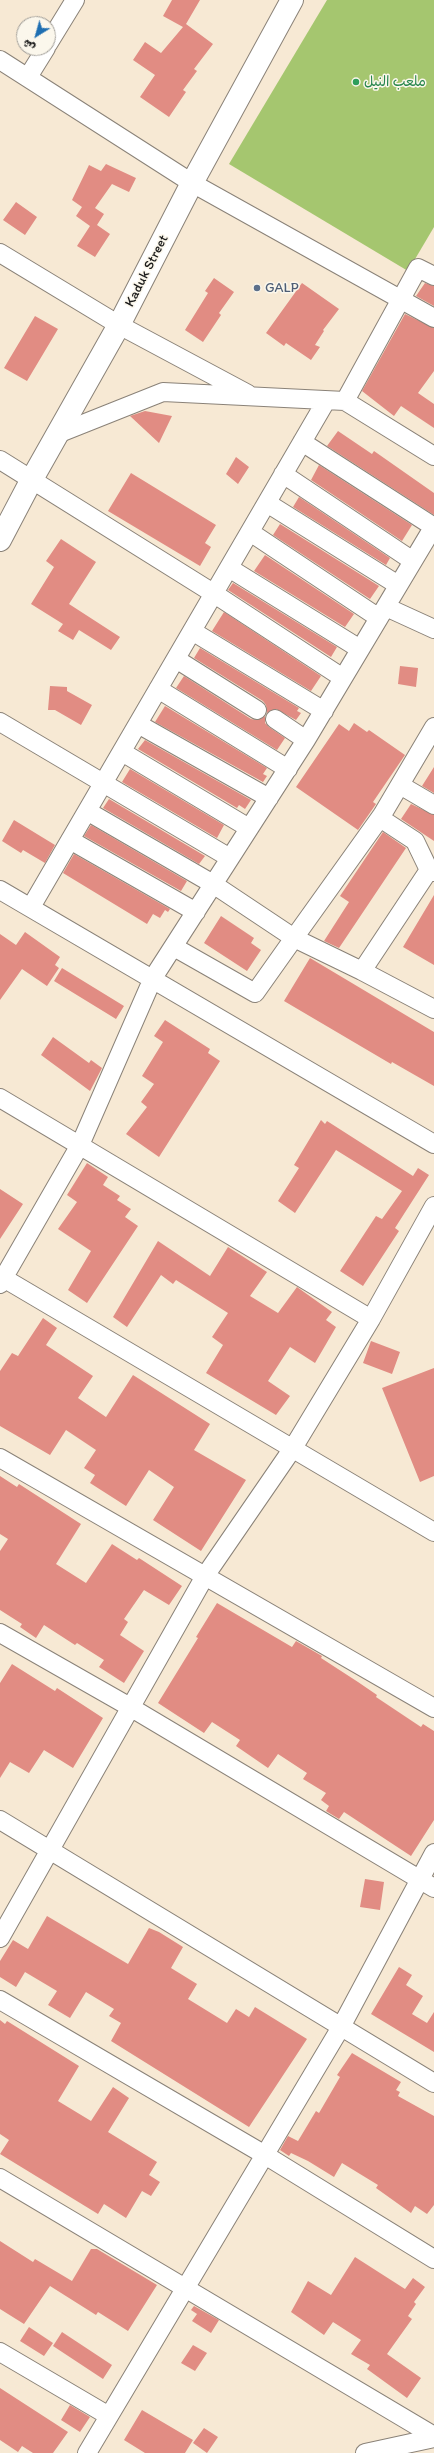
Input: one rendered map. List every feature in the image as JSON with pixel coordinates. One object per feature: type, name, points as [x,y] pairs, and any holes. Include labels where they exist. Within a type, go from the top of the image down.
[{"type":"street","points":[[56,31],[75,0]]},
{"type":"street","name":"Kaduk Street","points":[[0,540],[32,479],[60,433],[119,325],[192,183],[292,0]]},
{"type":"street","points":[[28,77],[41,56]]},
{"type":"street","points":[[0,60],[192,183],[434,318]]},
{"type":"street","points":[[0,253],[119,325],[252,397]]},
{"type":"street","points":[[345,402],[418,268],[434,276]]},
{"type":"street","points":[[60,433],[163,392],[345,402],[434,456]]},
{"type":"street","points":[[31,908],[326,401]]},
{"type":"street","points":[[302,442],[434,527],[288,769],[153,978],[80,1145],[1,1279],[293,1448],[434,1532]]},
{"type":"street","points":[[0,460],[213,593],[343,678]]},
{"type":"street","points":[[283,474],[414,561]]},
{"type":"street","points":[[267,503],[398,585]]},
{"type":"street","points":[[250,532],[382,612],[434,630]]},
{"type":"street","points":[[229,568],[360,649]]},
{"type":"street","points":[[192,631],[324,711]]},
{"type":"street","points":[[176,659],[256,710]]},
{"type":"street","points":[[158,689],[288,769]]},
{"type":"street","points":[[275,719],[306,740]]},
{"type":"street","points":[[0,722],[104,782],[230,858]]},
{"type":"street","points":[[138,724],[269,798]]},
{"type":"street","points":[[174,947],[255,993],[380,818],[434,727]]},
{"type":"street","points":[[122,752],[249,828]]},
{"type":"street","points":[[400,785],[434,805]]},
{"type":"street","points":[[87,811],[213,884],[294,938],[362,971],[434,1010]]},
{"type":"street","points":[[362,971],[432,871],[415,841],[380,818]]},
{"type":"street","points":[[70,840],[196,912]]},
{"type":"street","points":[[0,890],[153,978],[434,1144]]},
{"type":"street","points":[[0,1098],[371,1319]]},
{"type":"street","points":[[0,1938],[205,1576],[293,1448],[371,1319],[434,1206]]},
{"type":"street","points":[[0,1458],[434,1708]]},
{"type":"street","points":[[0,1633],[130,1707],[427,1884]]},
{"type":"street","points":[[0,1820],[434,2083]]},
{"type":"street","points":[[87,2453],[188,2288],[265,2155],[427,1884],[434,1853]]},
{"type":"street","points":[[0,2000],[265,2155],[434,2260]]},
{"type":"street","points":[[0,2178],[188,2288],[434,2437]]},
{"type":"street","points":[[0,2352],[109,2416]]},
{"type":"street","points":[[365,2453],[434,2437]]},
{"type":"green space","name":"ملعب النيل","points":[[327,0],[434,0],[434,227],[408,271],[229,164]]},
{"type":"building","points":[[172,0],[200,0],[186,24],[213,44],[194,69],[197,71],[183,90],[186,92],[169,117],[140,97],[155,75],[133,60],[145,42],[161,53],[183,27],[163,16]]},
{"type":"building","points":[[106,164],[136,178],[129,192],[112,184],[95,208],[104,214],[97,225],[110,234],[95,257],[77,246],[90,226],[76,216],[82,207],[72,200],[89,165],[101,171]]},
{"type":"building","points":[[16,202],[37,217],[25,235],[3,220]]},
{"type":"building","points":[[214,278],[234,292],[219,313],[221,315],[203,342],[185,330],[208,293],[205,291]]},
{"type":"building","points":[[302,283],[339,309],[323,330],[324,331],[315,345],[320,347],[311,360],[286,343],[284,346],[266,333]]},
{"type":"building","points":[[425,283],[434,286],[434,306],[416,296]]},
{"type":"building","points":[[405,314],[434,328],[434,371],[418,393],[434,404],[434,428],[401,406],[394,416],[362,391]]},
{"type":"building","points":[[35,316],[58,329],[27,381],[4,368]]},
{"type":"building","points":[[145,411],[172,416],[159,443],[130,416]]},
{"type":"building","points":[[338,431],[372,454],[374,451],[434,493],[434,515],[327,446]]},
{"type":"building","points":[[236,457],[249,467],[238,484],[226,474]]},
{"type":"building","points":[[319,465],[412,525],[402,541],[311,480]]},
{"type":"building","points":[[131,473],[216,525],[205,543],[211,547],[200,566],[108,511]]},
{"type":"building","points":[[299,497],[390,558],[386,565],[293,507]]},
{"type":"building","points":[[280,524],[379,586],[370,599],[273,535]]},
{"type":"building","points":[[61,539],[96,562],[69,604],[120,637],[111,650],[79,630],[73,640],[58,631],[63,624],[31,604],[54,567],[46,561]]},
{"type":"building","points":[[265,555],[354,614],[345,627],[254,571]]},
{"type":"building","points":[[233,583],[337,647],[331,657],[228,590]]},
{"type":"building","points":[[224,612],[321,676],[311,691],[212,631]]},
{"type":"building","points":[[200,648],[299,708],[297,711],[301,713],[296,720],[276,709],[267,713],[266,705],[263,701],[194,658]]},
{"type":"building","points":[[400,666],[418,668],[416,687],[398,684]]},
{"type":"building","points":[[184,676],[251,719],[257,720],[265,716],[265,723],[285,738],[277,750],[176,688]]},
{"type":"building","points":[[50,686],[67,687],[67,691],[92,705],[81,725],[55,710],[48,710]]},
{"type":"building","points":[[165,706],[267,768],[263,774],[267,776],[263,782],[155,722]]},
{"type":"building","points":[[354,723],[367,732],[369,730],[405,755],[373,802],[376,804],[358,830],[296,787],[339,724],[349,731]]},
{"type":"building","points":[[145,740],[251,800],[245,809],[239,805],[237,808],[138,749]]},
{"type":"building","points":[[434,767],[434,793],[422,786]]},
{"type":"building","points":[[130,769],[224,825],[217,838],[122,782]]},
{"type":"building","points":[[109,799],[205,856],[199,864],[103,808]]},
{"type":"building","points":[[411,804],[434,815],[434,841],[401,819]]},
{"type":"building","points":[[14,820],[55,845],[45,863],[23,850],[21,853],[2,841]]},
{"type":"building","points":[[91,825],[187,881],[181,891],[84,836]]},
{"type":"building","points":[[383,832],[406,848],[339,948],[324,941],[349,902],[340,896]]},
{"type":"building","points":[[74,854],[170,909],[168,912],[165,910],[160,918],[153,914],[147,924],[63,873]]},
{"type":"building","points":[[434,895],[434,965],[403,947]]},
{"type":"building","points":[[221,916],[254,938],[251,943],[261,950],[247,971],[204,943]]},
{"type":"building","points":[[25,932],[60,957],[55,965],[59,968],[47,986],[22,969],[0,1000],[0,934],[16,945]]},
{"type":"building","points":[[310,958],[434,1032],[434,1086],[392,1062],[391,1064],[284,1001]]},
{"type":"building","points":[[62,968],[124,1006],[116,1019],[54,981]]},
{"type":"building","points":[[165,1020],[210,1049],[208,1053],[220,1061],[159,1157],[126,1134],[147,1107],[141,1102],[154,1084],[142,1076],[163,1042],[154,1036]]},
{"type":"building","points":[[53,1037],[89,1063],[91,1060],[102,1068],[90,1091],[41,1055]]},
{"type":"building","points":[[321,1120],[325,1124],[327,1121],[413,1176],[418,1168],[429,1175],[395,1228],[399,1231],[363,1286],[340,1271],[376,1216],[382,1219],[402,1191],[336,1150],[295,1213],[278,1201],[299,1168],[294,1165]]},
{"type":"building","points":[[87,1163],[108,1177],[103,1185],[120,1196],[117,1200],[131,1209],[125,1217],[138,1226],[87,1303],[68,1290],[91,1251],[58,1229],[77,1202],[67,1195]]},
{"type":"building","points":[[0,1189],[23,1204],[0,1239]]},
{"type":"building","points":[[158,1241],[210,1276],[228,1247],[267,1272],[250,1296],[278,1313],[297,1287],[332,1312],[326,1320],[336,1327],[315,1363],[290,1347],[268,1381],[290,1396],[276,1415],[206,1373],[223,1345],[212,1337],[228,1313],[176,1280],[173,1284],[161,1275],[127,1327],[113,1317]]},
{"type":"building","points":[[43,1318],[57,1328],[46,1345],[93,1376],[78,1398],[106,1417],[133,1375],[210,1424],[194,1450],[246,1480],[201,1551],[153,1520],[174,1487],[149,1470],[126,1506],[90,1483],[95,1475],[84,1468],[96,1450],[66,1430],[50,1455],[0,1426],[0,1371],[12,1353],[18,1356]]},
{"type":"building","points":[[371,1341],[400,1352],[392,1374],[363,1363]]},
{"type":"building","points":[[434,1368],[434,1476],[420,1482],[382,1388]]},
{"type":"building","points":[[0,1476],[17,1487],[19,1484],[81,1524],[56,1564],[86,1583],[112,1544],[137,1560],[139,1558],[182,1586],[169,1605],[144,1590],[124,1619],[128,1622],[120,1635],[144,1651],[124,1683],[99,1667],[104,1660],[77,1643],[75,1645],[44,1625],[36,1638],[20,1627],[22,1624],[0,1610],[0,1551],[8,1539],[0,1534]]},
{"type":"building","points":[[217,1603],[292,1647],[296,1641],[322,1656],[321,1658],[377,1695],[376,1697],[421,1727],[423,1724],[434,1731],[434,1820],[411,1856],[344,1812],[339,1819],[326,1811],[329,1806],[321,1800],[326,1793],[303,1779],[307,1773],[278,1754],[268,1768],[236,1746],[240,1740],[212,1722],[204,1733],[158,1703],[198,1638],[196,1637]]},
{"type":"building","points":[[12,1664],[55,1691],[57,1688],[103,1718],[73,1768],[44,1750],[29,1773],[10,1762],[0,1778],[0,1683]]},
{"type":"building","points":[[365,1879],[384,1882],[380,1910],[360,1907]]},
{"type":"building","points":[[47,1916],[128,1964],[149,1928],[159,1932],[183,1947],[171,1968],[197,1984],[188,1999],[227,2023],[236,2009],[249,2017],[255,2007],[307,2039],[249,2127],[111,2041],[121,2023],[109,2016],[114,2009],[86,1992],[70,2018],[48,2005],[57,1991],[25,1972],[16,1987],[0,1977],[0,1961],[13,1940],[28,1949]]},
{"type":"building","points":[[399,1967],[412,1975],[406,1985],[423,1996],[412,2014],[427,2023],[434,2012],[434,2052],[371,2014]]},
{"type":"building","points":[[0,2020],[5,2024],[7,2021],[79,2066],[58,2101],[91,2121],[113,2087],[129,2098],[108,2132],[157,2162],[149,2175],[160,2182],[151,2196],[142,2191],[126,2218],[104,2204],[98,2214],[0,2154],[9,2140],[0,2134]]},
{"type":"building","points":[[352,2053],[401,2082],[396,2090],[400,2092],[398,2096],[434,2116],[434,2205],[427,2214],[415,2206],[411,2213],[376,2188],[378,2185],[342,2163],[334,2177],[308,2161],[291,2153],[289,2156],[280,2150],[288,2136],[298,2141],[316,2111],[319,2113],[340,2077],[337,2075]]},
{"type":"building","points":[[0,2241],[33,2262],[35,2259],[72,2281],[91,2249],[97,2249],[157,2285],[128,2331],[98,2312],[96,2315],[50,2286],[24,2324],[0,2309]]},
{"type":"building","points":[[355,2257],[405,2289],[413,2278],[425,2287],[414,2302],[416,2304],[408,2316],[412,2319],[387,2354],[421,2378],[407,2398],[367,2369],[370,2365],[351,2354],[361,2340],[333,2322],[324,2335],[291,2312],[308,2281],[331,2295]]},
{"type":"building","points":[[194,2306],[219,2320],[211,2333],[192,2321],[197,2314],[191,2310]]},
{"type":"building","points":[[29,2327],[53,2343],[44,2356],[20,2341]]},
{"type":"building","points":[[62,2332],[112,2365],[103,2379],[53,2346]]},
{"type":"building","points":[[193,2345],[207,2353],[195,2371],[181,2363]]},
{"type":"building","points":[[0,2388],[68,2432],[53,2453],[33,2453],[22,2446],[18,2452],[0,2440]]},
{"type":"building","points":[[70,2405],[90,2417],[80,2432],[61,2420]]},
{"type":"building","points":[[142,2410],[193,2440],[185,2453],[145,2453],[124,2440]]},
{"type":"building","points":[[204,2428],[218,2437],[207,2453],[193,2443]]},
{"type":"place","name":"ملعب النيل","points":[[356,82]]},
{"type":"place","name":"GALP","points":[[257,288]]}]
